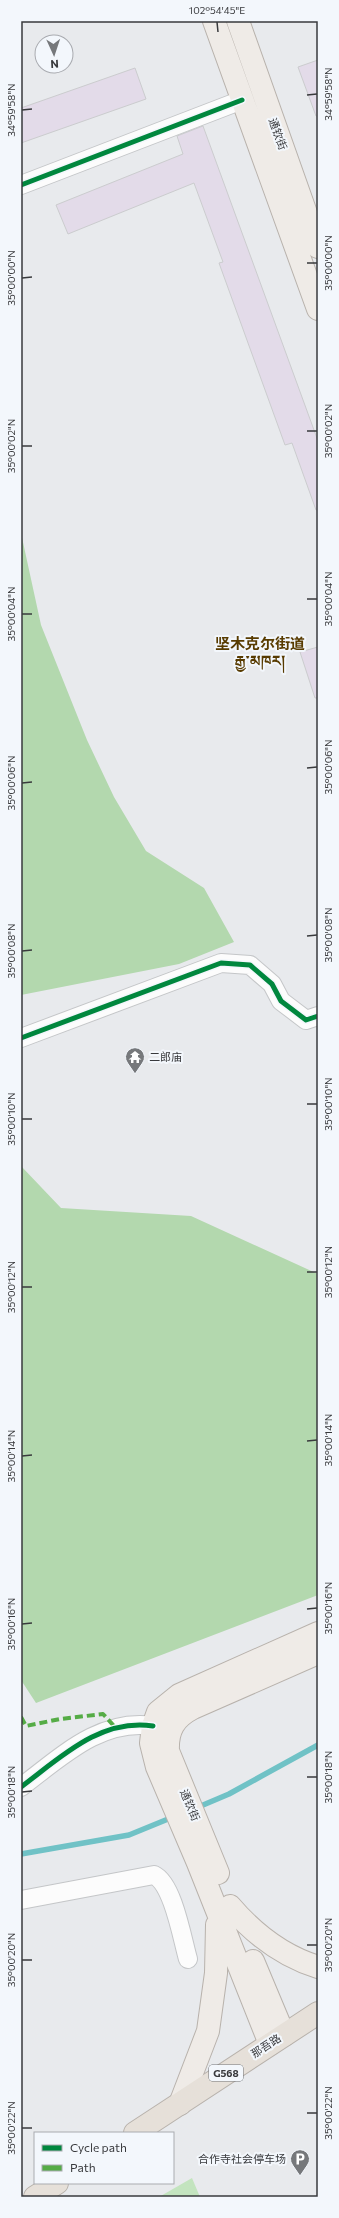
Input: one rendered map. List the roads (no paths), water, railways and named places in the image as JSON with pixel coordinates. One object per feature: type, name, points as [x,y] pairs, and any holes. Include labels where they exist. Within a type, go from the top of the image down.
[{"type":"highway","name":"那吾路","points":[[137,2132],[318,2013]]},
{"type":"highway","points":[[35,2197],[55,2184]]},
{"type":"main road","points":[[214,21],[318,309]]},
{"type":"main road","name":"通钦街","points":[[238,21],[318,246]]},
{"type":"main road","points":[[165,1764],[151,1742],[153,1726],[158,1712],[179,1695],[318,1633]]},
{"type":"main road","name":"通钦街","points":[[223,1909],[205,1860],[165,1764],[173,1723],[181,1715],[318,1653]]},
{"type":"main road","points":[[223,1909],[288,1956],[318,1967]]},
{"type":"main road","points":[[223,1909],[277,2039]]},
{"type":"main road","points":[[180,2104],[206,2037],[213,2004],[218,1944],[223,1909]]},
{"type":"street","points":[[21,185],[242,100]]},
{"type":"street","points":[[21,1038],[221,963],[250,965],[272,984],[281,1000],[306,1020],[318,1016]]},
{"type":"street","points":[[21,1787],[88,1738],[115,1727],[138,1724],[153,1726]]},
{"type":"street","points":[[21,1900],[154,1875],[158,1877],[168,1890],[188,1959]]},
{"type":"waterway","points":[[196,1808],[229,1794],[318,1745]]},
{"type":"waterway","points":[[21,1854],[129,1835],[173,1817]]},
{"type":"place","name":"二郎庙","points":[[135,1074]]},
{"type":"place","name":"合作寺社会停车场","points":[[300,2176]]},
{"type":"district","name":"坚木克尔街道 རྒྱ་མཁར།","points":[[260,652]]}]
